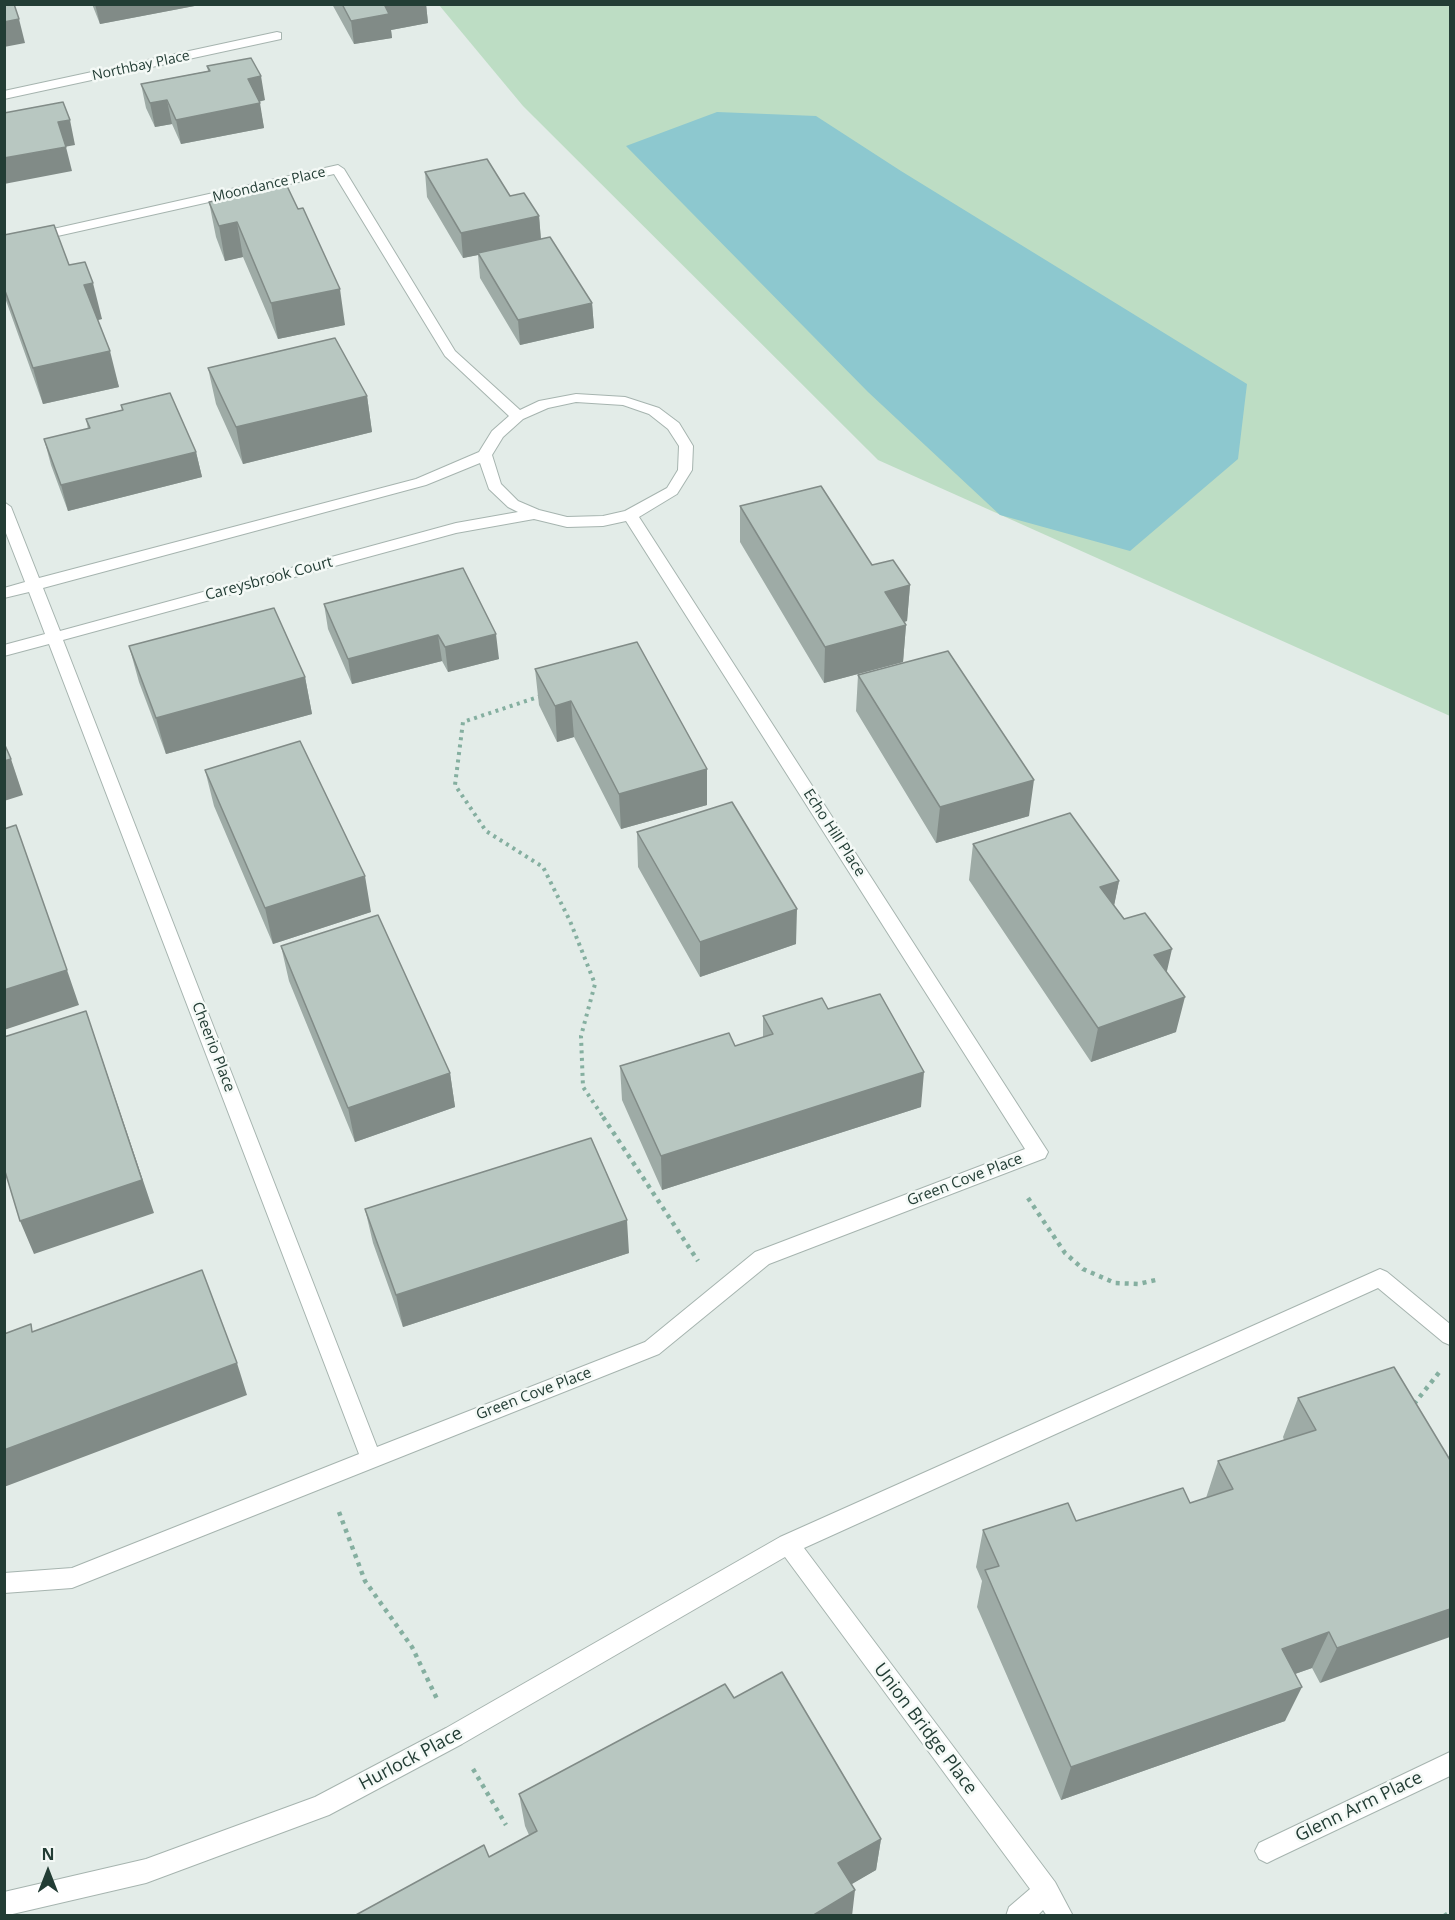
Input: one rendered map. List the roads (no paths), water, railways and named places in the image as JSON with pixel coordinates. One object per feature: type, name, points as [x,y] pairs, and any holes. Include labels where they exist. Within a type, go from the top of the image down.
[{"type":"street","name":"Northbay Place","points":[[4,96],[277,36]]},
{"type":"street","name":"Moondance Place","points":[[4,244],[338,169],[450,354],[518,416]]},
{"type":"street","points":[[4,593],[421,482],[485,455],[497,434],[518,416],[544,404],[576,398],[625,401],[654,411],[674,426],[686,446],[685,470],[672,491],[630,515],[603,521],[567,522],[534,514],[513,504],[494,486],[485,455]]},
{"type":"street","name":"Cheerio Place","points":[[4,507],[371,1458]]},
{"type":"street","name":"Careysbrook Court","points":[[4,651],[456,528],[534,514]]},
{"type":"street","name":"Echo Hill Place","points":[[630,515],[1038,1152]]},
{"type":"street","name":"Green Cove Place","points":[[4,1583],[72,1578],[652,1348],[762,1258],[1038,1152]]},
{"type":"street","name":"Hurlock Place","points":[[4,1904],[146,1870],[321,1807],[454,1736],[788,1544],[1380,1278],[1450,1336]]},
{"type":"street","name":"Union Bridge Place","points":[[788,1544],[1046,1891],[1061,1916]]},
{"type":"street","name":"Glenn Arm Place","points":[[1267,1851],[1450,1764]]},
{"type":"street","points":[[1018,1916],[1046,1891]]},
{"type":"water","points":[[717,112],[816,116],[901,171],[1247,384],[1238,459],[1130,551],[1000,515],[868,392],[626,146]]}]
